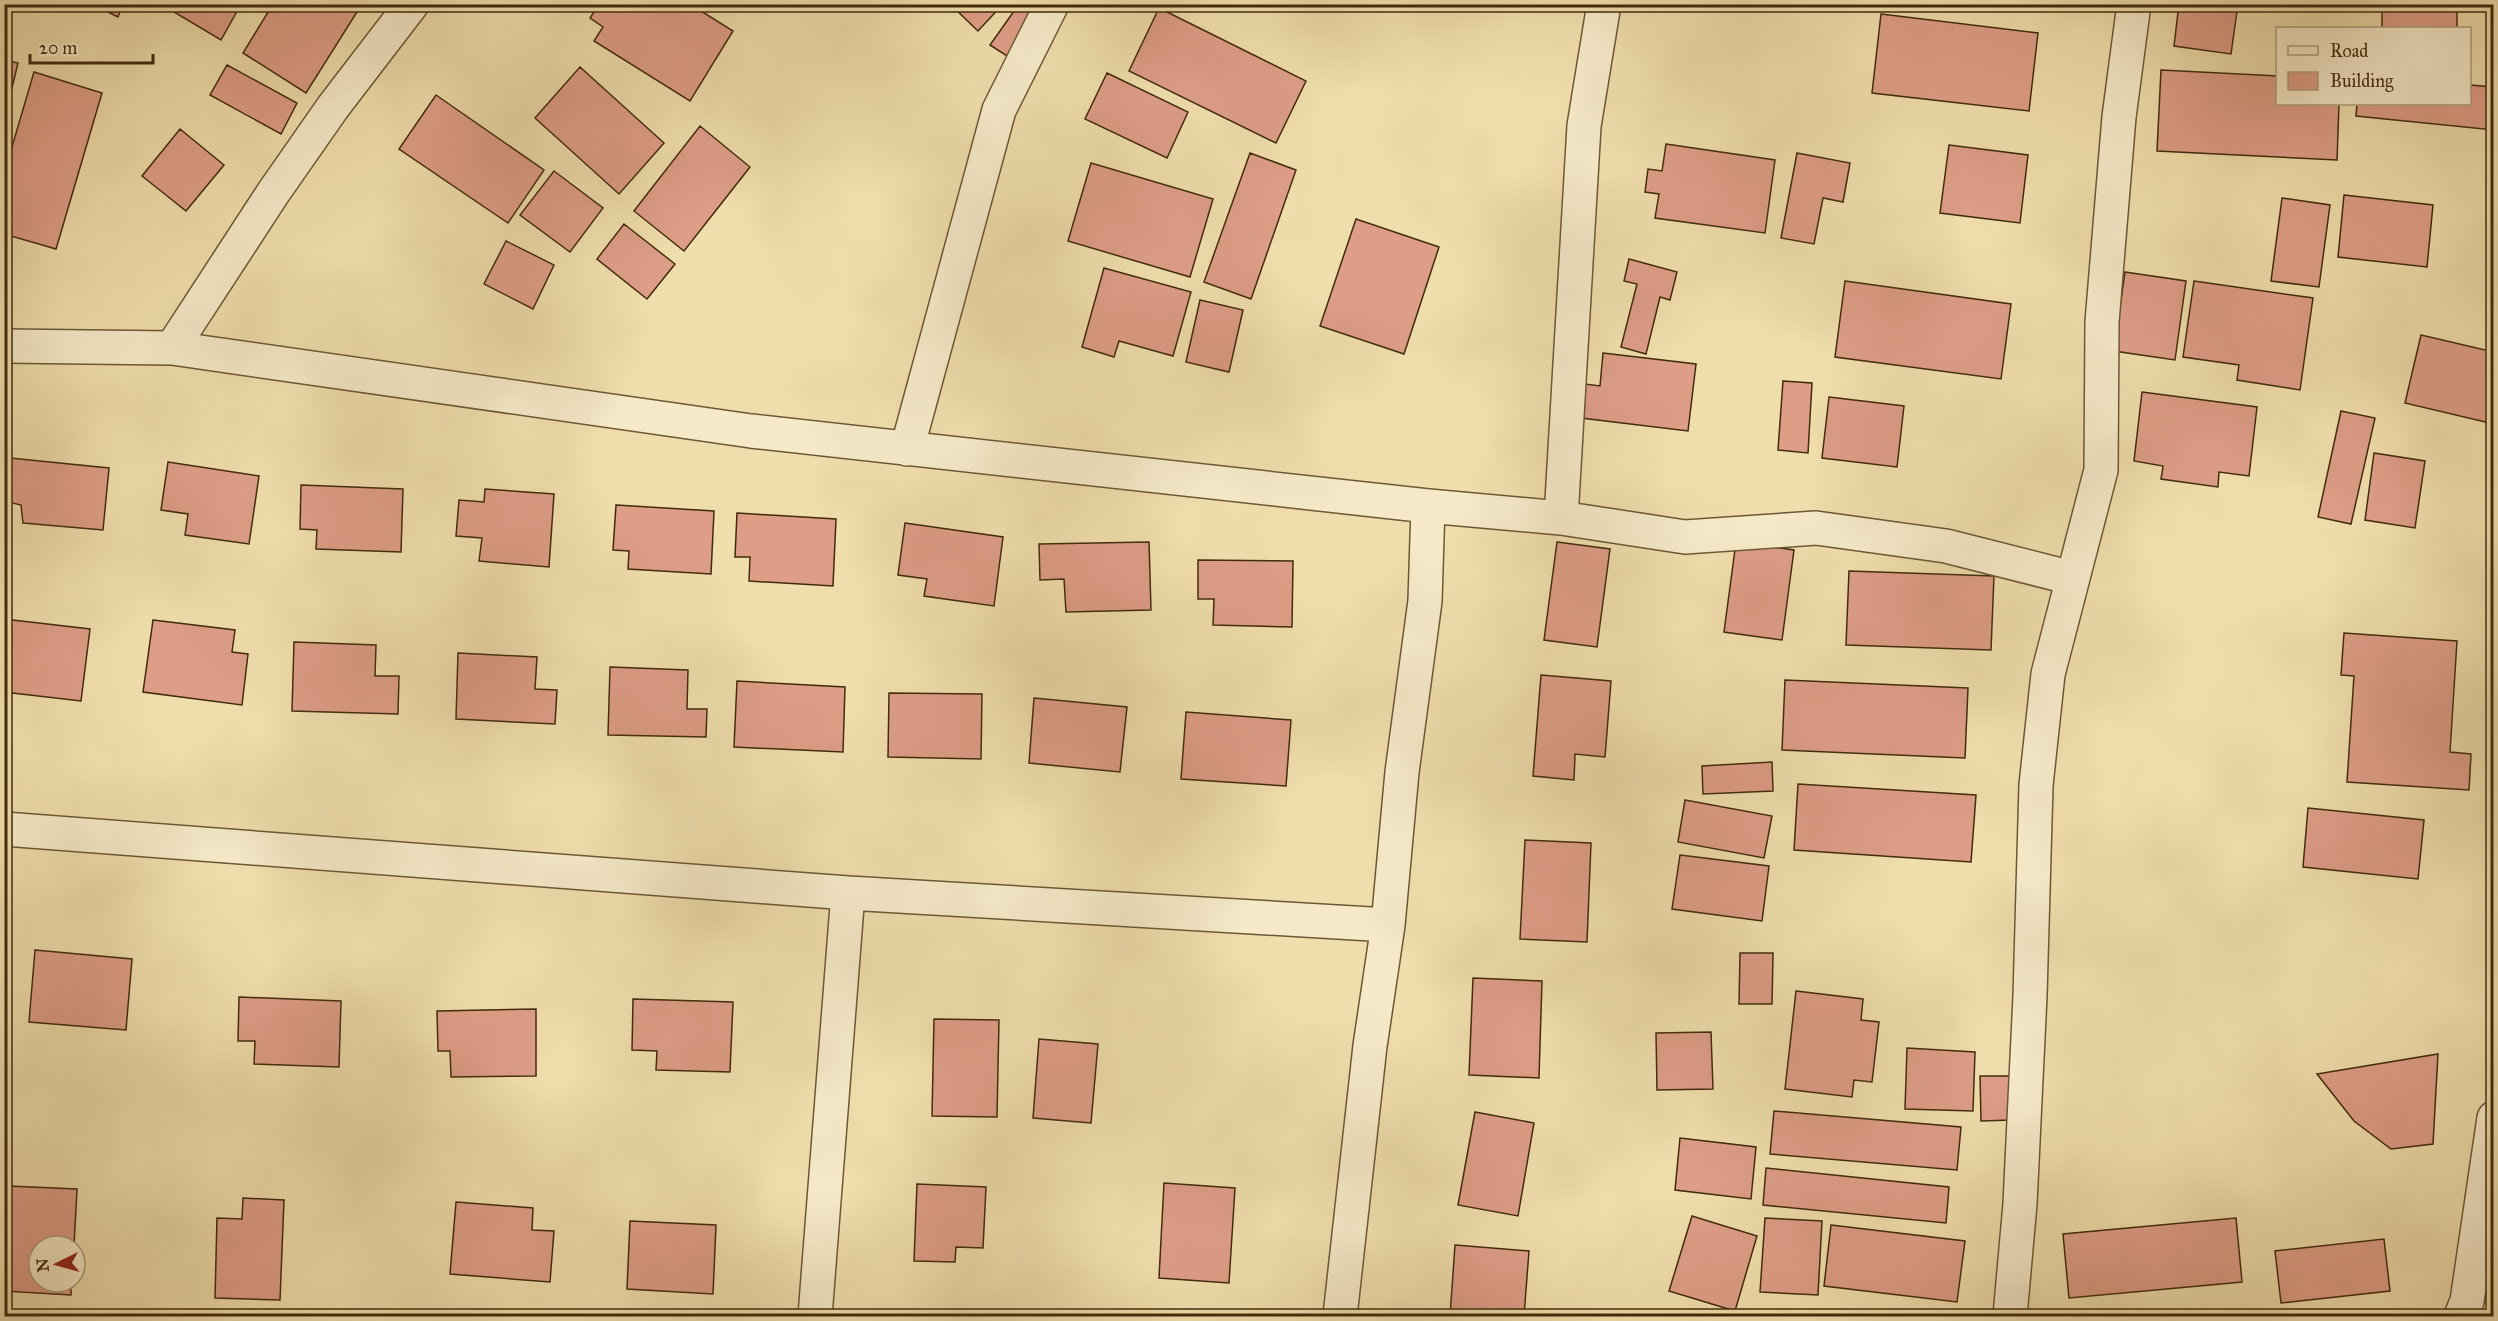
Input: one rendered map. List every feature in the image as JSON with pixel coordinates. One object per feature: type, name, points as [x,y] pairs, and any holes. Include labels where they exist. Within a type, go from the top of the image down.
[{"type":"street","points":[[172,348],[286,174],[333,107],[412,4]]},
{"type":"street","points":[[907,449],[999,111],[1052,4]]},
{"type":"street","points":[[1561,518],[1584,126],[1604,4]]},
{"type":"street","points":[[2010,1317],[2020,1204],[2028,1042],[2036,784],[2048,674],[2101,470],[2102,322],[2119,117],[2134,4]]},
{"type":"street","points":[[4,346],[172,348],[751,431],[1428,506],[1561,518],[1685,537],[1816,528],[1946,546],[2072,578]]},
{"type":"street","points":[[1340,1317],[1370,1046],[1388,925],[1402,772],[1425,601],[1428,506]]},
{"type":"street","points":[[4,830],[848,892],[1388,925]]},
{"type":"street","points":[[815,1317],[848,892]]},
{"type":"street","points":[[2460,1317],[2467,1301],[2493,1118]]},
{"type":"building","points":[[91,4],[123,4],[118,17]]},
{"type":"building","points":[[179,4],[241,4],[221,40],[174,12]]},
{"type":"building","points":[[273,4],[362,4],[306,93],[243,53]]},
{"type":"building","points":[[599,4],[690,4],[733,31],[690,101],[594,41],[603,27],[590,18]]},
{"type":"building","points":[[950,4],[1003,4],[978,31]]},
{"type":"building","points":[[1019,4],[1043,4],[1007,56],[990,45]]},
{"type":"building","points":[[2179,4],[2238,4],[2231,54],[2174,46]]},
{"type":"building","points":[[2382,4],[2457,4],[2457,27],[2382,27]]},
{"type":"building","points":[[1159,8],[1306,81],[1276,143],[1129,71]]},
{"type":"building","points":[[1881,14],[2038,33],[2029,111],[1872,93]]},
{"type":"building","points":[[4,60],[18,63],[4,121]]},
{"type":"building","points":[[227,65],[297,103],[281,134],[210,95]]},
{"type":"building","points":[[580,67],[664,143],[619,194],[535,118]]},
{"type":"building","points":[[2161,70],[2276,76],[2276,105],[2339,105],[2337,160],[2157,151]]},
{"type":"building","points":[[34,72],[102,93],[56,249],[4,234],[4,174]]},
{"type":"building","points":[[1107,73],[1188,112],[1167,158],[1085,119]]},
{"type":"building","points":[[2471,85],[2494,87],[2494,130],[2356,116],[2357,105],[2471,105]]},
{"type":"building","points":[[436,95],[544,170],[508,223],[399,149]]},
{"type":"building","points":[[700,126],[750,167],[684,251],[634,211]]},
{"type":"building","points":[[180,129],[224,165],[186,211],[142,176]]},
{"type":"building","points":[[1666,144],[1775,160],[1765,233],[1655,218],[1659,194],[1645,192],[1648,169],[1662,171]]},
{"type":"building","points":[[1949,145],[2028,155],[2020,223],[1940,213]]},
{"type":"building","points":[[1250,153],[1296,170],[1251,299],[1204,282]]},
{"type":"building","points":[[1797,153],[1850,163],[1843,202],[1823,198],[1814,244],[1781,238]]},
{"type":"building","points":[[1091,163],[1213,199],[1190,277],[1068,241]]},
{"type":"building","points":[[554,171],[603,208],[570,252],[520,215]]},
{"type":"building","points":[[2344,195],[2433,205],[2427,267],[2338,257]]},
{"type":"building","points":[[2282,198],[2330,205],[2319,287],[2271,281]]},
{"type":"building","points":[[1356,219],[1439,247],[1404,354],[1320,326]]},
{"type":"building","points":[[624,224],[675,264],[647,299],[597,259]]},
{"type":"building","points":[[506,241],[554,265],[533,309],[484,284]]},
{"type":"building","points":[[1629,259],[1677,272],[1670,300],[1660,297],[1646,354],[1621,347],[1637,284],[1624,281]]},
{"type":"building","points":[[1104,268],[1191,292],[1173,356],[1119,341],[1114,357],[1082,347]]},
{"type":"building","points":[[2125,272],[2186,281],[2175,360],[2114,351]]},
{"type":"building","points":[[1845,281],[2011,304],[2001,379],[1835,357]]},
{"type":"building","points":[[2194,281],[2313,298],[2300,390],[2237,380],[2239,365],[2183,357]]},
{"type":"building","points":[[1200,300],[1243,310],[1229,372],[1186,362]]},
{"type":"building","points":[[2421,335],[2494,352],[2494,424],[2405,403]]},
{"type":"building","points":[[1603,353],[1696,364],[1688,431],[1581,418],[1585,384],[1600,386]]},
{"type":"building","points":[[1783,381],[1812,383],[1808,453],[1778,450]]},
{"type":"building","points":[[2142,392],[2257,407],[2249,476],[2219,472],[2218,487],[2161,479],[2163,466],[2134,461]]},
{"type":"building","points":[[1829,397],[1904,406],[1897,467],[1822,458]]},
{"type":"building","points":[[2341,411],[2375,418],[2351,524],[2318,517]]},
{"type":"building","points":[[2374,453],[2425,461],[2415,528],[2365,520]]},
{"type":"building","points":[[10,458],[109,468],[103,530],[23,523],[21,505],[4,501]]},
{"type":"building","points":[[168,462],[259,476],[249,544],[185,535],[188,514],[161,510]]},
{"type":"building","points":[[301,485],[403,489],[401,552],[316,549],[317,530],[300,529]]},
{"type":"building","points":[[485,489],[554,494],[549,567],[479,561],[482,538],[456,536],[459,500],[484,502]]},
{"type":"building","points":[[616,505],[714,511],[711,574],[628,569],[629,551],[613,550]]},
{"type":"building","points":[[737,513],[836,519],[833,586],[749,581],[750,557],[735,557]]},
{"type":"building","points":[[905,523],[1003,537],[994,606],[924,596],[927,579],[898,575]]},
{"type":"building","points":[[1149,542],[1151,610],[1066,612],[1064,579],[1040,580],[1039,544]]},
{"type":"building","points":[[1557,542],[1610,549],[1597,647],[1544,640]]},
{"type":"building","points":[[1736,542],[1794,550],[1782,640],[1724,632]]},
{"type":"building","points":[[1198,560],[1293,561],[1292,627],[1213,625],[1214,599],[1198,599]]},
{"type":"building","points":[[1849,571],[1994,576],[1991,650],[1846,645]]},
{"type":"building","points":[[4,619],[90,629],[81,701],[4,692]]},
{"type":"building","points":[[153,620],[235,630],[232,652],[248,654],[242,705],[143,692]]},
{"type":"building","points":[[2344,633],[2457,641],[2450,752],[2471,754],[2469,790],[2347,782],[2354,676],[2341,675]]},
{"type":"building","points":[[294,642],[376,645],[375,676],[399,676],[398,714],[292,711]]},
{"type":"building","points":[[458,653],[537,657],[535,689],[557,690],[555,724],[456,719]]},
{"type":"building","points":[[610,667],[688,670],[687,709],[707,709],[706,737],[608,735]]},
{"type":"building","points":[[1541,675],[1611,681],[1605,757],[1575,754],[1574,780],[1533,776]]},
{"type":"building","points":[[1785,680],[1968,688],[1965,758],[1782,750]]},
{"type":"building","points":[[737,681],[845,687],[843,752],[734,747]]},
{"type":"building","points":[[889,693],[982,694],[981,759],[888,757]]},
{"type":"building","points":[[1034,698],[1127,707],[1120,772],[1029,763]]},
{"type":"building","points":[[1186,712],[1291,720],[1286,786],[1181,779]]},
{"type":"building","points":[[1772,762],[1773,791],[1703,794],[1702,766]]},
{"type":"building","points":[[1798,784],[1976,795],[1971,862],[1794,850]]},
{"type":"building","points":[[1685,800],[1772,816],[1764,858],[1678,842]]},
{"type":"building","points":[[2308,808],[2424,820],[2418,879],[2303,867]]},
{"type":"building","points":[[1525,840],[1591,843],[1587,942],[1520,939]]},
{"type":"building","points":[[1680,855],[1769,866],[1762,921],[1672,909]]},
{"type":"building","points":[[35,950],[132,959],[126,1030],[29,1022]]},
{"type":"building","points":[[1740,953],[1773,953],[1772,1004],[1739,1004]]},
{"type":"building","points":[[1473,978],[1542,981],[1539,1078],[1469,1075]]},
{"type":"building","points":[[1796,991],[1863,999],[1861,1020],[1879,1022],[1872,1082],[1854,1080],[1852,1097],[1785,1089]]},
{"type":"building","points":[[239,997],[341,1001],[339,1067],[254,1064],[255,1041],[238,1041]]},
{"type":"building","points":[[633,999],[733,1002],[730,1072],[656,1070],[657,1051],[632,1050]]},
{"type":"building","points":[[536,1009],[536,1076],[451,1077],[450,1051],[438,1051],[437,1011]]},
{"type":"building","points":[[934,1019],[999,1020],[997,1117],[932,1116]]},
{"type":"building","points":[[1711,1032],[1713,1089],[1657,1090],[1656,1033]]},
{"type":"building","points":[[1039,1039],[1098,1044],[1091,1123],[1033,1118]]},
{"type":"building","points":[[1907,1048],[1975,1052],[1973,1111],[1905,1109]]},
{"type":"building","points":[[2438,1054],[2433,1144],[2391,1149],[2354,1121],[2317,1074]]},
{"type":"building","points":[[1980,1076],[2011,1076],[2012,1120],[1981,1121]]},
{"type":"building","points":[[1774,1111],[1961,1127],[1957,1170],[1770,1154]]},
{"type":"building","points":[[1475,1112],[1534,1123],[1518,1216],[1458,1205]]},
{"type":"building","points":[[1680,1138],[1756,1147],[1751,1199],[1675,1190]]},
{"type":"building","points":[[1766,1168],[1949,1187],[1946,1223],[1763,1205]]},
{"type":"building","points":[[1164,1183],[1235,1188],[1229,1283],[1159,1278]]},
{"type":"building","points":[[917,1184],[986,1187],[983,1248],[956,1247],[955,1262],[914,1261]]},
{"type":"building","points":[[9,1186],[77,1189],[75,1234],[27,1234],[27,1292],[4,1291]]},
{"type":"building","points":[[243,1198],[284,1200],[280,1300],[215,1298],[217,1218],[242,1219]]},
{"type":"building","points":[[456,1202],[533,1208],[532,1230],[554,1231],[550,1282],[450,1274]]},
{"type":"building","points":[[1692,1216],[1757,1236],[1735,1311],[1669,1291]]},
{"type":"building","points":[[1765,1218],[1822,1221],[1818,1295],[1760,1292]]},
{"type":"building","points":[[2236,1218],[2242,1282],[2069,1298],[2063,1234]]},
{"type":"building","points":[[630,1221],[716,1225],[713,1294],[627,1289]]},
{"type":"building","points":[[1831,1225],[1965,1241],[1957,1302],[1824,1286]]},
{"type":"building","points":[[2384,1239],[2390,1291],[2281,1303],[2275,1251]]},
{"type":"building","points":[[1455,1245],[1529,1251],[1524,1316],[1450,1316]]}]
